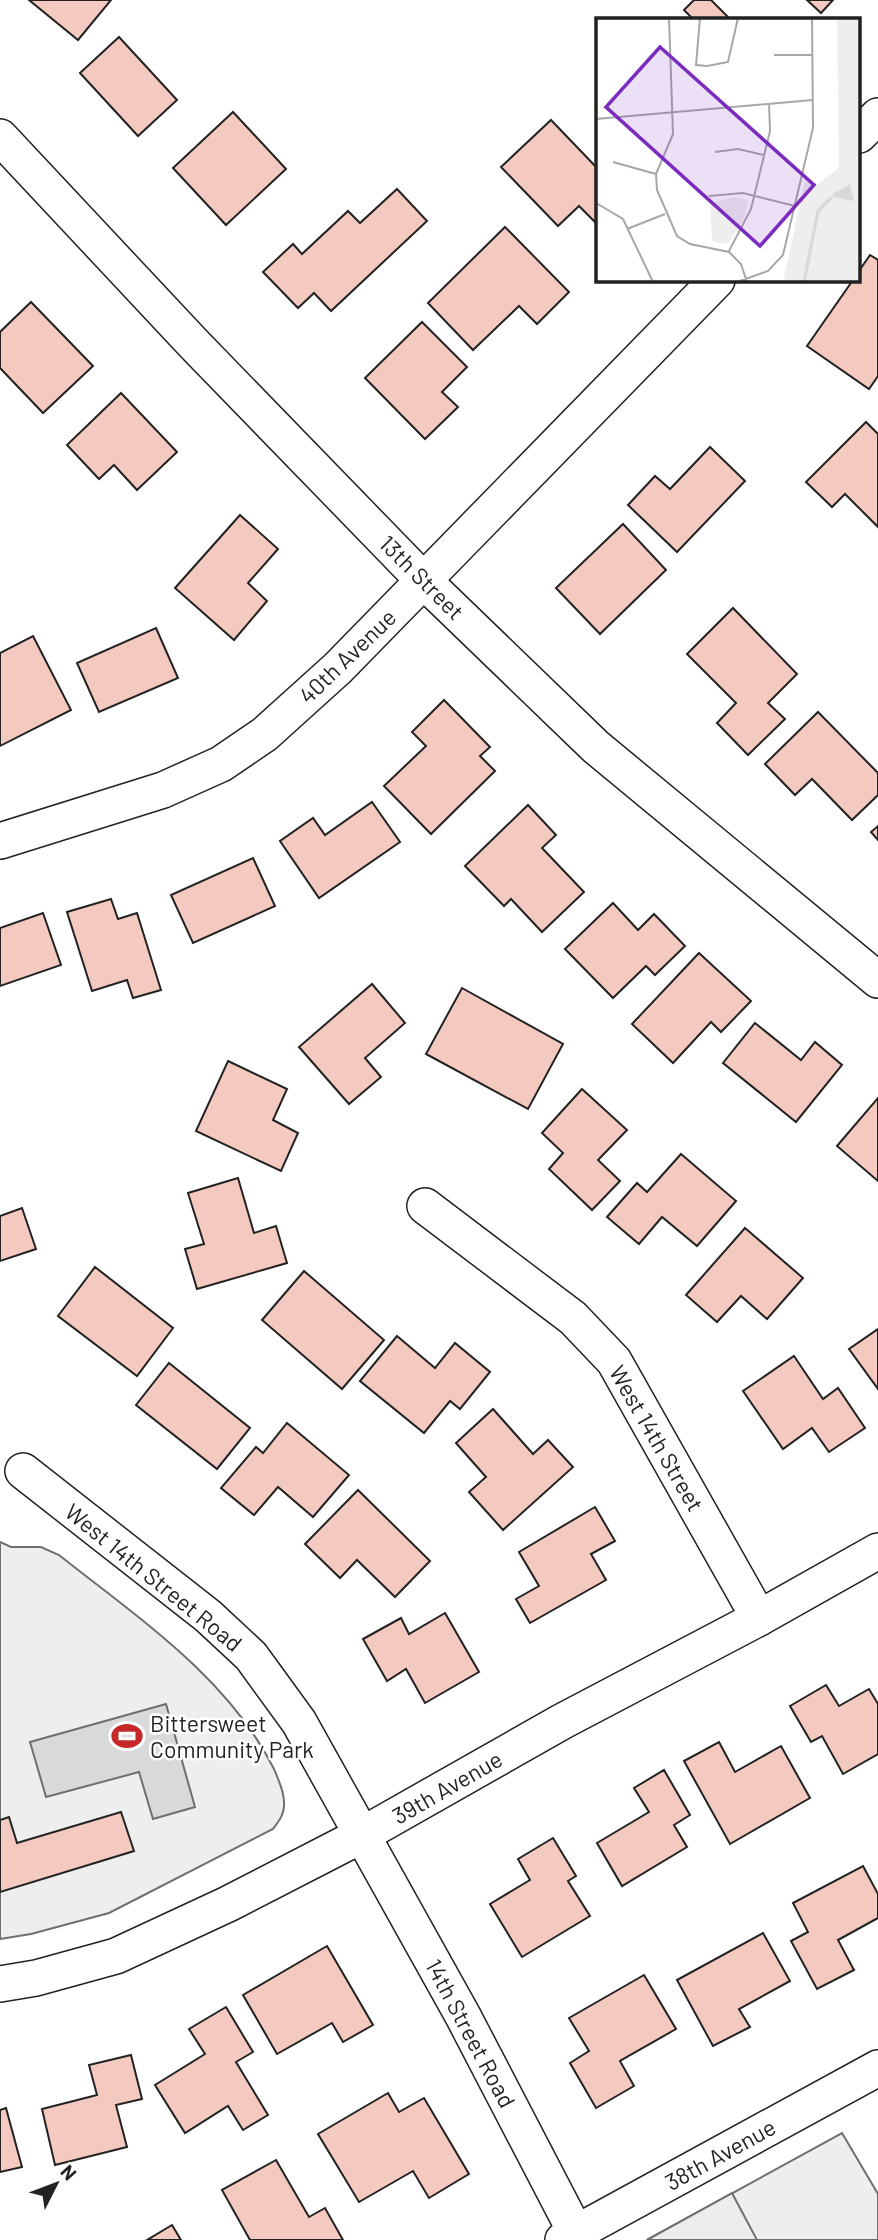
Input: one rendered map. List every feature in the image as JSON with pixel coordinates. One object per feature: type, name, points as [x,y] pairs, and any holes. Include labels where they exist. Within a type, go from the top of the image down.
[{"type":"street","points":[[860,134],[878,116]]},
{"type":"street","name":"13th Street","points":[[0,136],[193,343],[424,581],[596,747],[878,981]]},
{"type":"street","name":"40th Avenue","points":[[0,841],[163,790],[221,764],[265,734],[338,668],[715,282]]},
{"type":"street","name":"West 14th Street","points":[[425,1206],[573,1318],[614,1361],[759,1618]]},
{"type":"street","name":"West 14th Street Road","points":[[23,1471],[208,1616],[251,1656],[299,1722],[362,1835]]},
{"type":"street","name":"39th Avenue","points":[[0,1984],[36,1978],[116,1956],[228,1904],[362,1835],[563,1721],[759,1618],[878,1551]]},
{"type":"street","name":"14th Street Road","points":[[362,1835],[463,2016],[569,2237]]},
{"type":"street","name":"38th Avenue","points":[[569,2237],[878,2068]]},
{"type":"shaded area","name":"Bittersweet Community Park","points":[[0,1542],[11,1547],[41,1547],[59,1555],[150,1626],[207,1677],[255,1736],[274,1769],[282,1792],[284,1810],[273,1829],[109,1913],[31,1934],[0,1939]]},
{"type":"shaded area","points":[[166,1704],[195,1807],[153,1819],[139,1772],[46,1797],[30,1742]]},
{"type":"shaded area","points":[[842,2133],[878,2194],[878,2240],[647,2240]]},
{"type":"shaded area","points":[[732,2193],[757,2240],[647,2240]]},
{"type":"building","points":[[29,0],[111,0],[78,40]]},
{"type":"building","points":[[694,0],[711,0],[729,18],[692,18],[684,10]]},
{"type":"building","points":[[807,0],[833,0],[821,13]]},
{"type":"building","points":[[119,37],[177,100],[138,136],[80,73]]},
{"type":"building","points":[[233,112],[286,169],[226,225],[173,168]]},
{"type":"building","points":[[551,120],[596,167],[596,223],[579,206],[558,226],[501,167]]},
{"type":"building","points":[[397,189],[427,221],[331,311],[314,293],[298,308],[263,272],[293,244],[302,254],[348,211],[360,223]]},
{"type":"building","points":[[505,227],[569,292],[537,324],[519,306],[473,350],[428,303]]},
{"type":"building","points":[[870,255],[878,260],[878,376],[869,389],[807,346],[852,282],[860,282],[860,270]]},
{"type":"building","points":[[31,302],[93,366],[43,413],[0,368],[0,332]]},
{"type":"building","points":[[422,322],[467,367],[442,392],[458,407],[425,439],[365,378]]},
{"type":"building","points":[[121,393],[177,452],[137,490],[114,465],[99,479],[67,445]]},
{"type":"building","points":[[866,422],[878,434],[878,527],[845,494],[832,507],[806,482]]},
{"type":"building","points":[[710,447],[745,481],[677,552],[628,505],[655,476],[670,489]]},
{"type":"building","points":[[240,515],[278,549],[248,583],[267,601],[234,640],[175,588]]},
{"type":"building","points":[[623,524],[666,570],[600,634],[556,588]]},
{"type":"building","points":[[733,608],[797,674],[768,703],[785,719],[748,755],[717,723],[736,703],[687,654]]},
{"type":"building","points":[[156,628],[178,678],[99,712],[77,663]]},
{"type":"building","points":[[33,636],[71,710],[0,746],[0,653]]},
{"type":"building","points":[[444,700],[490,747],[480,756],[495,771],[431,834],[384,786],[426,746],[412,732]]},
{"type":"building","points":[[818,712],[878,773],[878,795],[852,820],[812,779],[795,795],[765,764]]},
{"type":"building","points":[[372,802],[400,842],[319,898],[280,841],[313,818],[325,835]]},
{"type":"building","points":[[528,805],[556,835],[542,848],[584,892],[542,932],[511,899],[504,906],[465,866]]},
{"type":"building","points":[[878,826],[878,840],[871,832]]},
{"type":"building","points":[[253,858],[275,906],[193,943],[171,895]]},
{"type":"building","points":[[111,899],[118,919],[137,913],[161,990],[133,998],[127,980],[92,991],[67,912]]},
{"type":"building","points":[[613,903],[638,930],[654,914],[685,946],[655,975],[646,966],[613,998],[565,949]]},
{"type":"building","points":[[43,913],[61,965],[0,986],[0,928]]},
{"type":"building","points":[[699,953],[751,1001],[721,1032],[711,1022],[673,1063],[632,1024]]},
{"type":"building","points":[[372,984],[405,1023],[365,1058],[381,1077],[349,1104],[299,1047]]},
{"type":"building","points":[[462,988],[563,1044],[528,1109],[426,1054]]},
{"type":"building","points":[[755,1023],[801,1060],[815,1042],[842,1065],[796,1122],[723,1063]]},
{"type":"building","points":[[228,1061],[287,1089],[273,1120],[298,1133],[281,1171],[196,1131]]},
{"type":"building","points":[[582,1089],[627,1130],[598,1160],[620,1181],[592,1210],[549,1169],[563,1153],[542,1133]]},
{"type":"building","points":[[878,1098],[878,1181],[837,1146]]},
{"type":"building","points":[[681,1154],[736,1201],[697,1246],[662,1217],[639,1244],[607,1217],[637,1183],[647,1192]]},
{"type":"building","points":[[238,1178],[254,1233],[276,1226],[287,1263],[197,1289],[185,1249],[204,1244],[188,1193]]},
{"type":"building","points":[[22,1208],[36,1249],[0,1261],[0,1216]]},
{"type":"building","points":[[745,1228],[803,1278],[767,1319],[741,1296],[717,1322],[686,1295]]},
{"type":"building","points":[[95,1267],[173,1328],[137,1376],[58,1316]]},
{"type":"building","points":[[304,1271],[384,1340],[342,1389],[262,1320]]},
{"type":"building","points":[[878,1329],[878,1389],[849,1349]]},
{"type":"building","points":[[397,1336],[435,1368],[455,1343],[490,1372],[460,1409],[450,1401],[424,1433],[360,1381]]},
{"type":"building","points":[[794,1356],[823,1399],[838,1388],[865,1428],[829,1452],[812,1428],[783,1449],[743,1391]]},
{"type":"building","points":[[169,1363],[250,1428],[217,1469],[136,1405]]},
{"type":"building","points":[[493,1409],[533,1454],[548,1440],[573,1467],[503,1530],[469,1492],[486,1477],[456,1443]]},
{"type":"building","points":[[287,1423],[349,1475],[313,1517],[278,1487],[254,1515],[221,1488],[256,1447],[263,1453]]},
{"type":"building","points":[[358,1490],[430,1561],[395,1597],[357,1560],[340,1578],[305,1544]]},
{"type":"building","points":[[595,1507],[615,1541],[591,1554],[606,1580],[530,1623],[516,1599],[539,1586],[519,1552]]},
{"type":"building","points":[[445,1613],[479,1672],[425,1703],[406,1669],[387,1681],[363,1639],[401,1618],[409,1634]]},
{"type":"building","points":[[826,1685],[839,1706],[869,1689],[878,1704],[878,1754],[843,1774],[822,1736],[811,1742],[790,1706]]},
{"type":"building","points":[[719,1742],[735,1772],[781,1746],[810,1798],[730,1844],[684,1761]]},
{"type":"building","points":[[664,1770],[690,1815],[674,1825],[687,1847],[622,1886],[597,1843],[649,1812],[634,1788]]},
{"type":"building","points":[[121,1812],[134,1851],[0,1892],[0,1820],[9,1817],[17,1843]]},
{"type":"building","points":[[553,1838],[576,1876],[568,1881],[590,1916],[522,1957],[490,1904],[530,1880],[518,1859]]},
{"type":"building","points":[[863,1866],[878,1894],[878,1918],[838,1940],[854,1970],[817,1989],[791,1941],[808,1932],[793,1903]]},
{"type":"building","points":[[763,1933],[790,1981],[739,2009],[750,2027],[713,2046],[677,1980]]},
{"type":"building","points":[[327,1946],[373,2025],[343,2042],[332,2023],[277,2054],[243,1995]]},
{"type":"building","points":[[644,1975],[676,2029],[620,2061],[634,2086],[596,2108],[570,2063],[589,2051],[569,2018]]},
{"type":"building","points":[[226,2007],[253,2052],[236,2062],[268,2115],[243,2130],[228,2106],[185,2133],[155,2085],[205,2054],[189,2029]]},
{"type":"building","points":[[131,2055],[142,2099],[116,2105],[127,2147],[55,2165],[42,2109],[97,2095],[89,2065]]},
{"type":"building","points":[[388,2093],[399,2112],[424,2098],[469,2174],[429,2198],[413,2171],[359,2202],[318,2134]]},
{"type":"building","points":[[6,2108],[22,2167],[0,2172],[0,2110]]},
{"type":"building","points":[[276,2160],[309,2217],[325,2208],[343,2240],[250,2240],[222,2190]]},
{"type":"building","points":[[172,2225],[181,2240],[147,2240]]},
{"type":"place","name":"Bittersweet Community Park","points":[[127,1736]]}]
